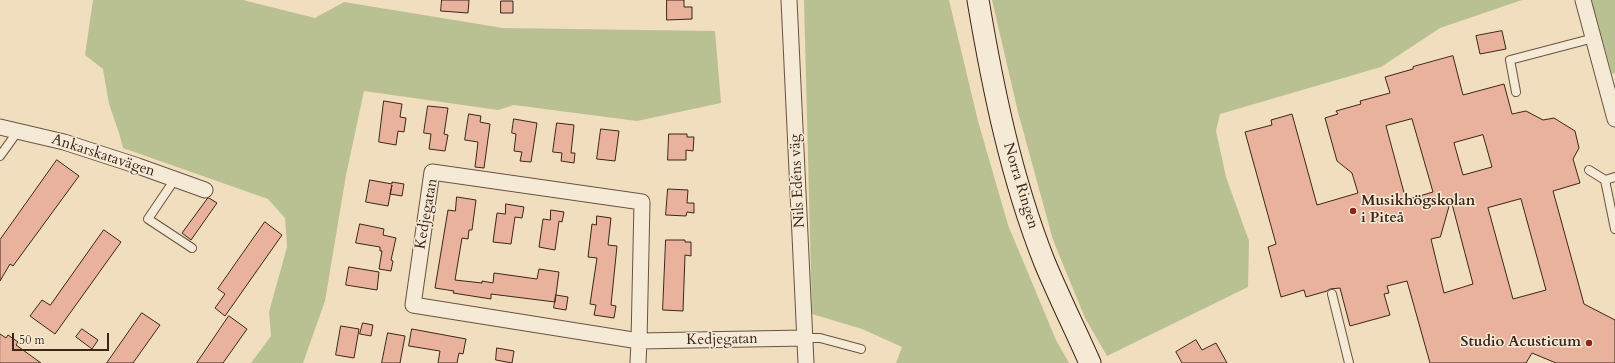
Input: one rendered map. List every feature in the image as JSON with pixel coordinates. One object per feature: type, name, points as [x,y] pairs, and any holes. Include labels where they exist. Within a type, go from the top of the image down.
[{"type":"main road","name":"Norra Ringen","points":[[978,0],[990,74],[1001,121],[1026,209],[1044,261],[1090,363]]},
{"type":"street","name":"Nils Edéns väg","points":[[789,0],[806,363]]},
{"type":"street","points":[[1583,0],[1615,119]]},
{"type":"street","name":"Ankarskatavägen","points":[[0,127],[64,142],[205,190]]},
{"type":"street","name":"Kedjegatan","points":[[639,342],[642,202],[432,172],[413,304],[639,342],[804,338]]},
{"type":"street","points":[[638,363],[639,342]]},
{"type":"lane","points":[[1516,92],[1510,60],[1594,38]]},
{"type":"lane","points":[[0,156],[18,131]]},
{"type":"lane","points":[[1589,170],[1605,180],[1615,229]]},
{"type":"lane","points":[[1605,180],[1615,177]]},
{"type":"lane","points":[[175,179],[148,219],[192,248]]},
{"type":"lane","points":[[1332,294],[1349,363]]},
{"type":"lane","points":[[804,338],[820,338],[861,349]]},
{"type":"green space","points":[[93,0],[243,0],[315,18],[344,2],[503,28],[715,31],[721,103],[637,121],[514,105],[498,110],[364,91],[346,175],[325,301],[303,363],[251,363],[271,336],[269,312],[287,247],[285,218],[268,199],[123,148],[109,104],[103,69],[85,55]]},
{"type":"green space","points":[[804,0],[949,0],[978,121],[1008,225],[1056,340],[1069,363],[896,363],[902,347],[862,329],[812,314]]},
{"type":"green space","points":[[992,0],[1522,0],[1440,28],[1381,67],[1220,114],[1216,131],[1226,177],[1249,241],[1248,287],[1107,356],[1085,318],[1053,240],[1018,112]]},
{"type":"green space","points":[[1591,0],[1615,0],[1615,73],[1612,74]]},
{"type":"building","points":[[442,0],[469,0],[468,13],[441,11]]},
{"type":"building","points":[[667,0],[684,0],[684,7],[692,7],[692,19],[667,20]]},
{"type":"building","points":[[501,1],[513,1],[513,13],[501,13]]},
{"type":"building","points":[[1502,31],[1506,49],[1480,54],[1476,36]]},
{"type":"building","name":"Musikhögskolan i Piteå","points":[[1453,56],[1463,95],[1504,84],[1512,114],[1526,111],[1543,120],[1554,118],[1575,131],[1579,148],[1573,159],[1580,183],[1553,191],[1584,304],[1615,320],[1615,363],[1556,363],[1532,353],[1526,363],[1430,363],[1407,281],[1387,286],[1389,293],[1384,294],[1390,315],[1350,326],[1340,288],[1330,289],[1306,297],[1304,290],[1281,297],[1268,247],[1276,244],[1245,132],[1272,125],[1271,120],[1292,114],[1317,205],[1358,193],[1352,173],[1337,161],[1325,118],[1338,114],[1336,111],[1361,104],[1360,101],[1390,93],[1385,77],[1413,69],[1413,67]],"holes":[[[1412,119],[1433,192],[1406,200],[1386,126]],[[1483,135],[1492,167],[1463,175],[1454,143]],[[1521,199],[1546,290],[1513,299],[1488,208]],[[1451,200],[1473,284],[1444,293],[1431,239],[1440,237]]]},
{"type":"building","points":[[384,101],[402,104],[400,117],[406,118],[404,132],[398,131],[396,145],[379,142]]},
{"type":"building","points":[[428,106],[448,108],[444,134],[448,135],[445,151],[429,149],[431,134],[424,133]]},
{"type":"building","points":[[469,114],[481,116],[480,122],[490,124],[484,168],[475,167],[478,142],[465,140]]},
{"type":"building","points":[[514,119],[537,123],[531,162],[520,161],[522,152],[514,151],[516,134],[512,133]]},
{"type":"building","points":[[557,123],[574,125],[571,153],[575,153],[574,163],[561,161],[562,153],[553,152]]},
{"type":"building","points":[[601,129],[619,131],[615,161],[597,159]]},
{"type":"building","points":[[669,134],[687,134],[687,137],[694,137],[693,151],[686,150],[686,160],[668,160]]},
{"type":"building","points":[[57,160],[79,176],[13,266],[10,264],[0,281],[0,240]]},
{"type":"building","points":[[370,180],[392,184],[392,182],[404,184],[402,196],[390,194],[388,206],[366,202]]},
{"type":"building","points":[[668,189],[688,190],[687,203],[694,203],[694,213],[687,212],[686,216],[666,215]]},
{"type":"building","points":[[457,197],[476,200],[472,230],[469,230],[468,239],[462,238],[455,280],[493,283],[494,273],[537,279],[539,269],[559,272],[555,302],[491,294],[491,299],[453,293],[454,291],[435,288],[448,210],[455,211]]},
{"type":"building","points":[[209,198],[217,203],[191,240],[182,233]]},
{"type":"building","points":[[506,204],[524,207],[522,218],[515,217],[511,244],[493,242],[497,213],[505,214]]},
{"type":"building","points":[[551,210],[564,212],[562,222],[559,221],[555,250],[539,247],[543,219],[550,220]]},
{"type":"building","points":[[597,216],[611,218],[608,245],[617,246],[611,305],[616,306],[614,318],[594,315],[596,305],[590,304],[597,258],[588,257],[592,224],[596,225]]},
{"type":"building","points":[[265,222],[282,235],[225,316],[215,308],[225,294],[218,289]]},
{"type":"building","points":[[360,224],[384,229],[383,235],[396,238],[391,260],[393,261],[391,271],[379,269],[382,251],[380,251],[380,247],[356,243]]},
{"type":"building","points":[[104,230],[121,242],[55,334],[30,316],[42,300],[50,305]]},
{"type":"building","points":[[666,240],[685,240],[685,242],[691,242],[691,256],[685,255],[683,311],[663,310]]},
{"type":"building","points":[[349,267],[379,272],[377,290],[346,285]]},
{"type":"building","points":[[556,295],[568,297],[566,310],[554,308]]},
{"type":"building","points":[[142,313],[160,325],[133,363],[107,363]]},
{"type":"building","points":[[229,316],[247,329],[223,363],[197,363]]},
{"type":"building","points":[[363,323],[373,325],[371,336],[360,334]]},
{"type":"building","points":[[341,326],[359,329],[354,358],[336,355]]},
{"type":"building","points":[[82,329],[98,340],[92,349],[76,337]]},
{"type":"building","points":[[412,329],[466,339],[463,354],[459,353],[457,363],[438,363],[440,351],[409,346]]},
{"type":"building","points":[[388,333],[405,336],[400,363],[382,363]]},
{"type":"building","points":[[0,334],[6,338],[8,335],[18,342],[16,345],[41,363],[0,363]]},
{"type":"building","points":[[1196,340],[1202,350],[1216,343],[1227,363],[1182,363],[1176,352]]},
{"type":"building","points":[[497,348],[514,351],[512,363],[496,360]]},
{"type":"place","name":"Musikhögskolan i Piteå","points":[[1353,211]]},
{"type":"place","name":"Studio Acusticum","points":[[1589,343]]}]
